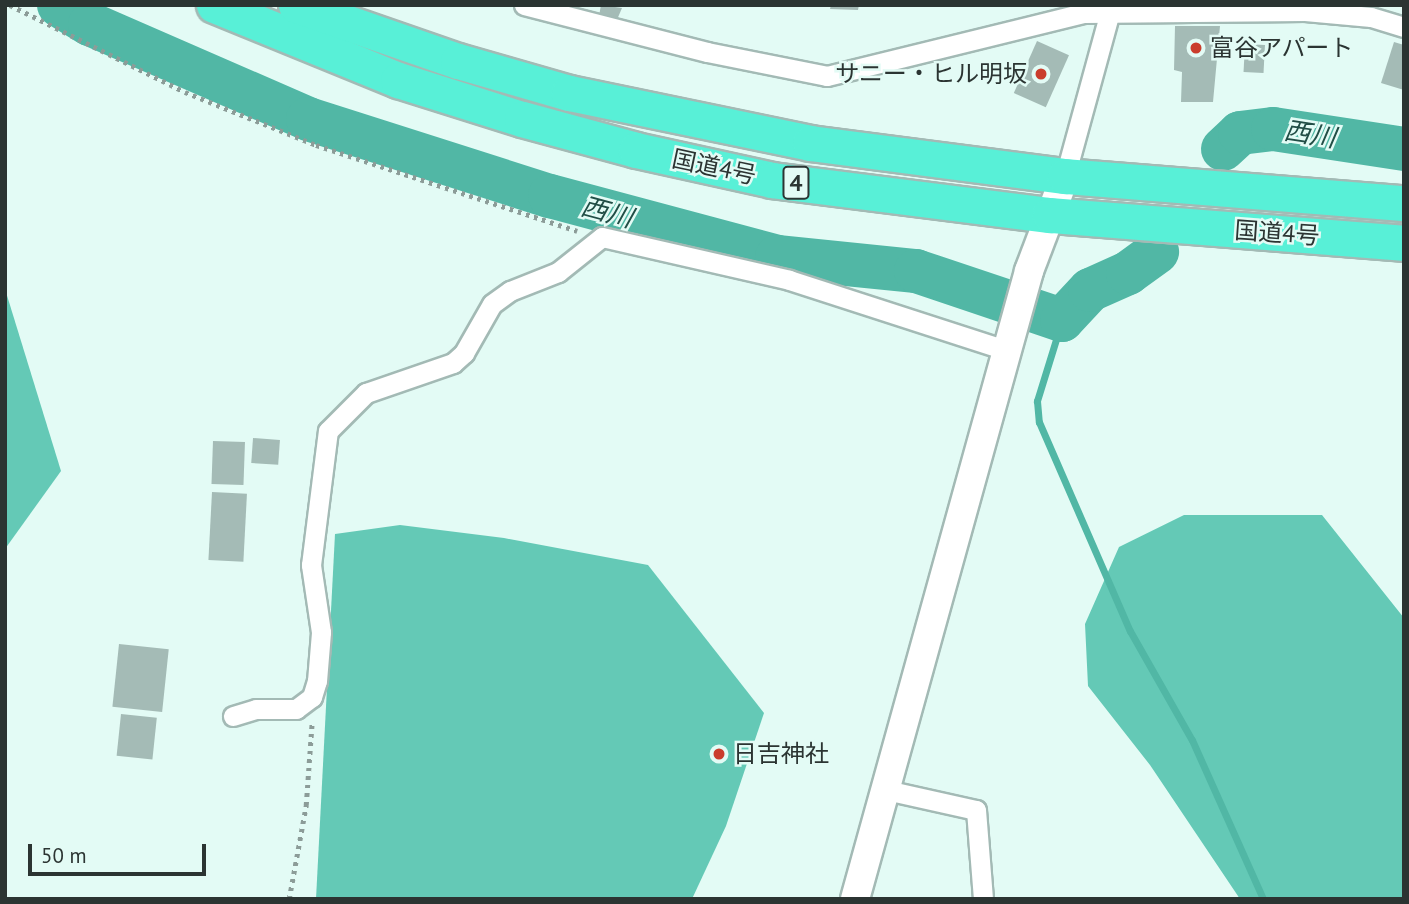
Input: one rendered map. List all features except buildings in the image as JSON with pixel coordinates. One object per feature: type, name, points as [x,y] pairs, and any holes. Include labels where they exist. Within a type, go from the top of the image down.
[{"type":"highway","name":"国道4号","points":[[214,5],[398,80],[636,150],[772,180],[1050,215],[1404,243]]},
{"type":"highway","name":"国道4号","points":[[296,5],[458,61],[675,117],[810,143],[1065,176],[1404,203]]},
{"type":"street","points":[[524,5],[707,52],[827,76],[1084,13],[1304,11],[1371,18],[1404,27]]},
{"type":"street","points":[[855,899],[1009,338],[1029,271],[1065,176],[1110,11]]},
{"type":"street","points":[[233,716],[256,709],[296,709],[312,697],[317,681],[320,632],[312,540],[328,430],[366,393],[453,363],[464,354],[492,304],[510,291],[558,272],[602,237],[789,280],[1009,338]]},
{"type":"street","points":[[886,790],[976,810],[983,899]]},
{"type":"path","points":[[10,5],[185,92],[316,145],[602,237]]},
{"type":"path","points":[[289,899],[306,805],[312,697]]},
{"type":"green space","points":[[5,289],[61,471],[5,549]]},
{"type":"green space","points":[[1184,515],[1322,515],[1404,618],[1404,899],[1240,899],[1150,765],[1088,686],[1085,624],[1119,547]]},
{"type":"green space","points":[[400,525],[504,538],[648,565],[764,713],[726,826],[692,899],[316,899],[335,534]]},
{"type":"waterway","name":"西川","points":[[59,5],[90,24],[308,119],[550,196],[777,257],[916,271],[1062,320],[1090,290],[1128,273],[1157,252]]},
{"type":"waterway","name":"西川","points":[[1223,149],[1240,133],[1273,129],[1404,149]]},
{"type":"waterway","points":[[1062,320],[1037,401],[1039,422],[1130,631],[1192,740],[1263,899]]},
{"type":"place","name":"富谷アパート","points":[[1196,48]]},
{"type":"place","name":"サニー・ヒル明坂","points":[[1041,74]]},
{"type":"place","name":"日吉神社","points":[[719,754]]}]
